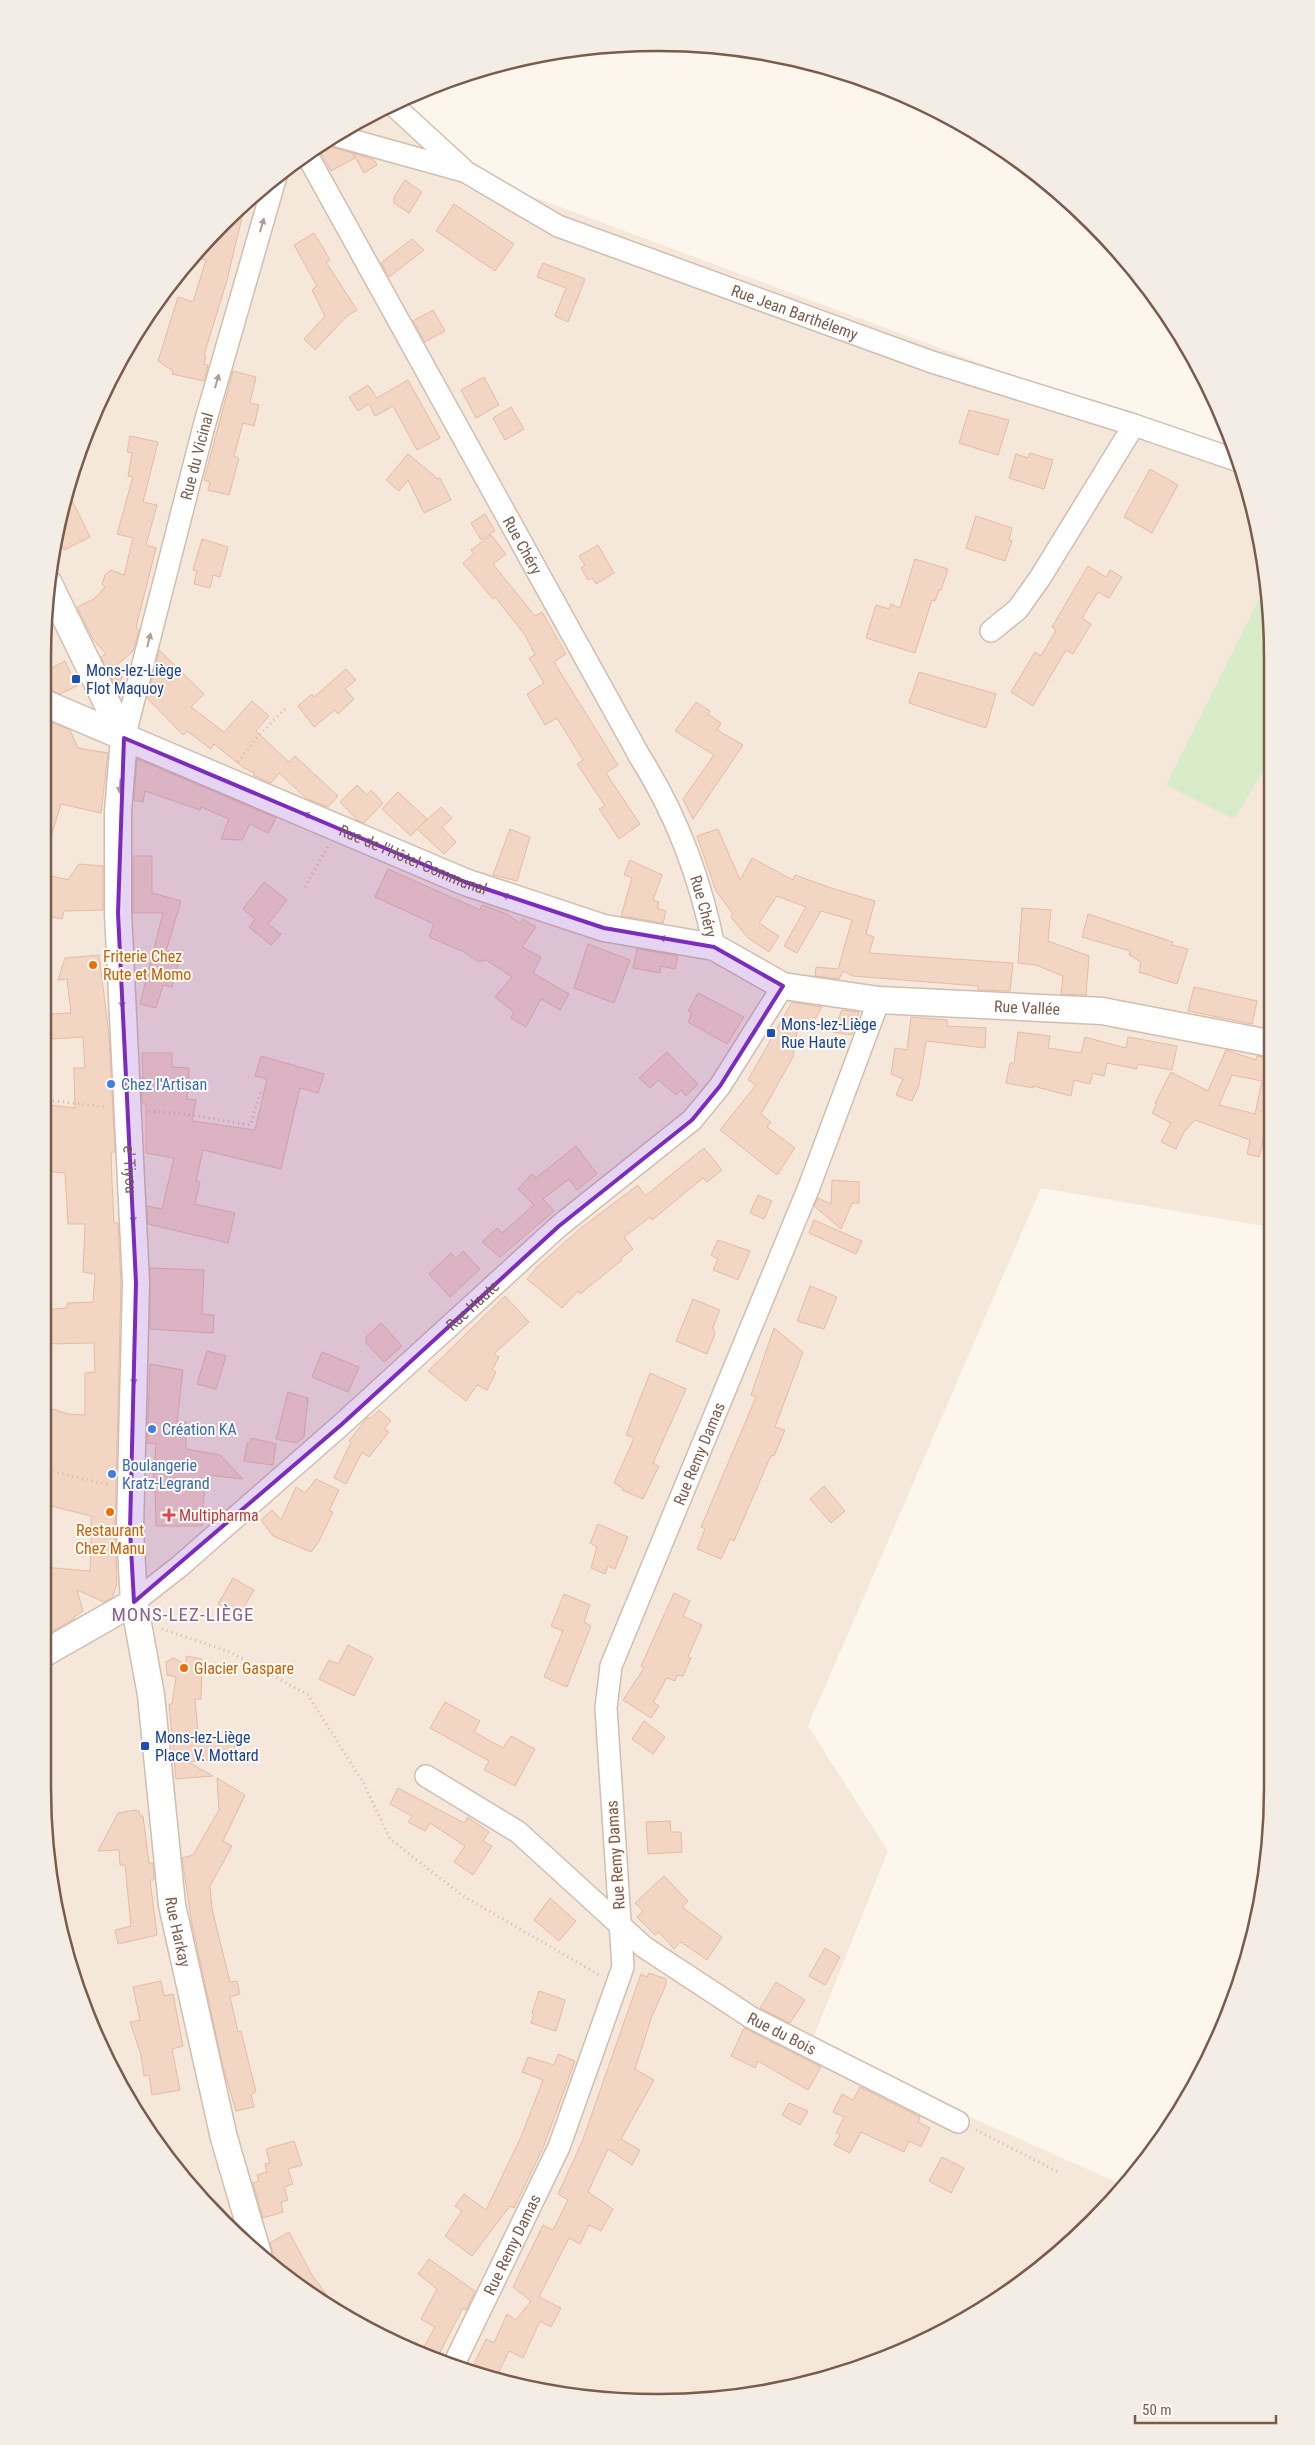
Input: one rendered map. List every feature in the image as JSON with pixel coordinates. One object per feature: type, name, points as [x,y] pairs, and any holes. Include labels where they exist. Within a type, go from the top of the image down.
[{"type":"street","name":"Rue Jean Barthélemy","points":[[398,110],[466,172],[558,226],[932,362],[1134,424],[1230,458]]},
{"type":"street","name":"Rue Jean Barthélemy","points":[[344,138],[466,172]]},
{"type":"street","name":"Rue Chéry","points":[[310,161],[661,790],[705,903],[714,947]]},
{"type":"street","name":"Rue du Vicinal","points":[[124,738],[204,426],[272,190]]},
{"type":"street","points":[[991,631],[1018,609],[1040,578],[1134,424]]},
{"type":"street","points":[[55,596],[124,738]]},
{"type":"street","name":"Rue de l'Hôtel Communal","points":[[51,706],[466,882],[604,928],[714,947],[784,986]]},
{"type":"street","name":"e' Tiyou","points":[[124,738],[118,812],[118,913],[136,1283],[130,1530],[136,1612]]},
{"type":"street","name":"Rue Vallée","points":[[784,986],[879,1000],[1102,1011],[1264,1042]]},
{"type":"street","name":"Rue Haute","points":[[136,1612],[180,1566],[342,1425],[559,1226],[692,1120],[720,1086],[784,986]]},
{"type":"street","name":"Rue Remy Damas","points":[[456,2359],[560,2148],[623,1967],[606,1708],[611,1666],[809,1187],[879,1000]]},
{"type":"street","points":[[51,1650],[136,1612]]},
{"type":"street","name":"Rue Harkay","points":[[136,1612],[151,1695],[172,1905],[224,2138],[254,2239]]},
{"type":"street","name":"Rue Remy Damas","points":[[426,1776],[518,1832],[620,1922]]},
{"type":"street","name":"Rue du Bois","points":[[620,1922],[644,1947],[752,2018],[958,2122]]},
{"type":"path","points":[[226,780],[258,736],[287,707]]},
{"type":"path","points":[[305,887],[338,828]]},
{"type":"path","points":[[51,1100],[178,1113],[250,1124],[261,1091]]},
{"type":"path","points":[[51,1471],[131,1490]]},
{"type":"path","points":[[136,1612],[230,1652],[308,1695],[364,1784],[390,1839],[463,1896],[617,1986]]},
{"type":"path","points":[[958,2122],[992,2136],[1060,2172]]},
{"type":"highlighted area","points":[[124,738],[465,882],[604,928],[714,947],[783,986],[720,1086],[692,1120],[559,1226],[341,1425],[134,1602],[130,1530],[136,1283],[118,913]]},
{"type":"shaded area","points":[[391,113],[466,172],[1229,456],[1252,539],[1259,578],[1264,658],[1264,1226],[1041,1188],[808,1726],[888,1851],[810,2046],[1117,2182],[1086,2216],[1057,2243],[994,2292],[961,2313],[926,2331],[890,2348],[852,2362],[776,2382],[737,2389],[697,2392],[658,2394],[618,2392],[578,2389],[539,2382],[463,2362],[425,2348],[354,2313],[288,2268],[229,2216],[177,2157],[132,2091],[97,2020],[83,1982],[63,1906],[56,1867],[51,1788],[51,658],[56,578],[63,539],[83,463],[97,425],[132,354],[177,288],[229,229],[288,177],[354,132]]},
{"type":"green space","points":[[1260,596],[1264,658],[1264,770],[1234,819],[1166,785]]},
{"type":"building","points":[[332,146],[353,153],[355,158],[331,171],[321,153]]},
{"type":"building","points":[[353,153],[373,159],[377,165],[364,173]]},
{"type":"building","points":[[405,180],[422,192],[409,213],[394,203],[394,197]]},
{"type":"building","points":[[454,204],[514,244],[495,271],[436,231]]},
{"type":"building","points":[[242,217],[227,280],[204,355],[206,356],[204,364],[208,365],[204,381],[172,374],[173,371],[158,361],[178,297],[193,302],[206,260],[201,259]]},
{"type":"building","points":[[314,233],[330,260],[326,262],[357,310],[347,316],[315,350],[304,339],[325,316],[312,290],[317,286],[294,245]]},
{"type":"building","points":[[412,239],[424,250],[389,277],[381,263]]},
{"type":"building","points":[[543,263],[585,279],[568,322],[555,316],[566,288],[537,277]]},
{"type":"building","points":[[433,310],[445,331],[425,342],[413,321]]},
{"type":"building","points":[[233,371],[256,377],[250,403],[259,405],[254,426],[243,423],[234,456],[239,458],[229,495],[208,490],[210,482],[204,480]]},
{"type":"building","points":[[484,377],[499,405],[476,418],[461,390]]},
{"type":"building","points":[[408,380],[440,438],[417,450],[393,406],[375,416],[369,404],[358,411],[349,397],[368,385],[377,398]]},
{"type":"building","points":[[511,407],[524,429],[505,440],[493,418]]},
{"type":"building","points":[[969,410],[1009,420],[998,455],[959,443]]},
{"type":"building","points":[[130,436],[158,442],[143,502],[157,505],[146,545],[156,548],[136,627],[139,630],[133,651],[117,665],[122,677],[117,690],[101,657],[106,654],[93,639],[77,607],[94,599],[105,587],[102,584],[105,575],[111,570],[124,575],[133,538],[117,534],[133,477],[128,476],[132,453],[127,452]]},
{"type":"building","points":[[1030,453],[1053,460],[1044,489],[1009,478],[1016,454],[1028,458]]},
{"type":"building","points":[[408,454],[438,479],[440,478],[451,500],[424,513],[408,480],[399,491],[386,480]]},
{"type":"building","points":[[1150,469],[1178,485],[1152,533],[1124,517]]},
{"type":"building","points":[[72,501],[90,537],[64,550],[62,546]]},
{"type":"building","points":[[485,514],[495,531],[481,540],[471,523]]},
{"type":"building","points":[[976,516],[1012,528],[1009,540],[1012,541],[1005,561],[966,548]]},
{"type":"building","points":[[491,535],[506,554],[493,564],[535,616],[542,612],[566,654],[554,662],[618,765],[606,773],[640,824],[619,839],[599,809],[605,806],[577,764],[583,760],[557,718],[545,725],[527,694],[544,683],[529,658],[535,655],[525,635],[495,597],[493,599],[463,563],[474,554],[471,550]]},
{"type":"building","points":[[202,539],[228,547],[220,577],[213,575],[210,588],[194,584],[197,571],[193,570]]},
{"type":"building","points":[[598,545],[614,573],[596,584],[592,578],[588,580],[581,568],[585,565],[579,556]]},
{"type":"building","points":[[915,559],[948,569],[941,590],[939,590],[935,601],[932,600],[915,653],[866,638],[876,605],[889,609],[891,604],[900,608]]},
{"type":"building","points":[[1088,566],[1106,577],[1110,570],[1122,577],[1109,598],[1098,592],[1082,618],[1091,624],[1073,654],[1066,650],[1033,706],[1011,692],[1035,652],[1041,656],[1056,630],[1052,627]]},
{"type":"building","points":[[159,650],[204,694],[191,707],[224,732],[252,701],[269,716],[256,731],[289,762],[295,756],[338,796],[328,807],[307,799],[279,773],[271,783],[253,775],[255,773],[244,768],[214,744],[211,749],[187,731],[183,735],[147,698]]},
{"type":"building","points":[[65,661],[77,686],[60,694],[51,691],[51,668]]},
{"type":"building","points":[[346,669],[356,680],[345,689],[354,699],[338,714],[335,710],[314,727],[298,706],[312,694],[314,697]]},
{"type":"building","points":[[919,672],[996,694],[986,728],[909,703]]},
{"type":"building","points":[[696,702],[710,711],[708,714],[721,723],[717,730],[743,745],[693,819],[683,799],[714,755],[675,731]]},
{"type":"building","points":[[51,722],[70,730],[78,748],[108,753],[101,813],[61,804],[51,836]]},
{"type":"building","points":[[137,759],[276,818],[268,833],[250,824],[242,840],[221,839],[229,819],[201,807],[200,810],[145,791],[143,802],[134,800]]},
{"type":"building","points":[[357,785],[367,795],[371,790],[383,803],[364,823],[357,820],[340,802]]},
{"type":"building","points":[[398,792],[427,819],[418,828],[441,807],[452,818],[442,827],[456,842],[444,854],[417,829],[411,836],[382,809]]},
{"type":"building","points":[[510,829],[530,837],[517,881],[493,875]]},
{"type":"building","points":[[718,829],[740,880],[752,858],[793,880],[795,875],[875,901],[866,934],[874,937],[869,953],[1013,963],[1010,991],[978,990],[978,986],[853,976],[843,971],[839,979],[815,976],[816,967],[838,969],[852,920],[821,911],[797,953],[784,946],[806,907],[777,896],[759,923],[779,936],[769,952],[748,938],[731,917],[733,914],[716,891],[697,836]]},
{"type":"building","points":[[133,856],[152,856],[152,893],[181,901],[166,951],[181,955],[172,987],[163,985],[156,1008],[140,1004],[163,913],[133,913]]},
{"type":"building","points":[[630,860],[662,875],[653,900],[659,902],[657,908],[666,911],[663,923],[621,916],[632,878],[624,875]]},
{"type":"building","points":[[79,864],[103,866],[103,910],[64,911],[62,919],[51,917],[51,876],[68,880]]},
{"type":"building","points":[[388,869],[480,910],[482,905],[507,914],[520,923],[523,919],[536,927],[522,947],[541,957],[533,973],[569,994],[560,1010],[541,999],[526,1027],[511,1018],[514,1012],[495,997],[512,977],[486,960],[479,962],[464,952],[429,937],[434,924],[375,897]]},
{"type":"building","points":[[264,882],[287,900],[268,924],[281,934],[271,945],[249,927],[255,919],[243,909]]},
{"type":"building","points":[[1022,908],[1051,910],[1048,941],[1089,956],[1086,995],[1061,994],[1063,976],[1036,965],[1018,963]]},
{"type":"building","points":[[1088,914],[1173,942],[1172,945],[1188,949],[1177,984],[1139,972],[1141,962],[1129,955],[1130,951],[1082,937]]},
{"type":"building","points":[[588,944],[630,960],[614,1003],[574,988]]},
{"type":"building","points":[[637,949],[678,956],[675,969],[661,966],[660,973],[633,968]]},
{"type":"building","points":[[99,955],[109,1035],[115,1152],[111,1152],[112,1183],[114,1223],[118,1223],[121,1283],[115,1530],[117,1584],[112,1598],[104,1602],[77,1590],[83,1611],[51,1632],[51,1568],[90,1571],[91,1516],[51,1506],[51,1408],[68,1414],[85,1415],[85,1373],[95,1372],[94,1343],[51,1344],[51,1309],[67,1308],[67,1303],[93,1302],[95,1274],[83,1272],[85,1224],[68,1224],[65,1173],[51,1172],[51,1105],[75,1108],[74,1068],[85,1068],[83,1037],[52,1039],[51,1014],[71,1013],[67,979],[58,980],[65,958]]},
{"type":"building","points":[[1194,987],[1257,1001],[1252,1024],[1188,1011]]},
{"type":"building","points":[[698,993],[744,1017],[727,1044],[688,1022],[692,1013],[688,1011]]},
{"type":"building","points":[[792,1002],[822,1007],[810,1028],[798,1026],[793,1057],[761,1114],[771,1122],[767,1127],[795,1148],[777,1175],[720,1130],[756,1085],[748,1080]]},
{"type":"building","points":[[842,1010],[859,1012],[852,1035],[833,1032]]},
{"type":"building","points":[[911,1017],[947,1020],[947,1026],[986,1028],[985,1048],[926,1041],[919,1085],[912,1101],[896,1095],[903,1079],[891,1074],[895,1048],[907,1050]]},
{"type":"building","points":[[1018,1032],[1050,1036],[1048,1048],[1081,1053],[1085,1037],[1126,1048],[1128,1037],[1177,1046],[1172,1070],[1138,1064],[1137,1069],[1107,1063],[1104,1076],[1093,1073],[1090,1084],[1074,1080],[1071,1096],[1033,1086],[1033,1088],[1006,1083],[1010,1063],[1014,1063]]},
{"type":"building","points":[[1226,1050],[1256,1060],[1257,1056],[1264,1057],[1264,1137],[1259,1157],[1247,1154],[1250,1140],[1195,1120],[1184,1132],[1176,1149],[1161,1142],[1171,1123],[1152,1113],[1171,1072],[1208,1091]],"holes":[[[1232,1075],[1262,1081],[1255,1114],[1219,1105]]]},
{"type":"building","points":[[667,1052],[698,1084],[686,1096],[681,1090],[676,1095],[658,1080],[650,1088],[639,1078]]},
{"type":"building","points":[[142,1053],[172,1053],[172,1067],[189,1068],[187,1099],[196,1100],[192,1121],[255,1130],[267,1079],[255,1076],[261,1056],[324,1074],[318,1093],[300,1088],[281,1169],[203,1150],[196,1181],[200,1182],[195,1204],[235,1213],[228,1243],[148,1224],[147,1206],[162,1209],[174,1158],[146,1153],[146,1104],[142,1104]]},
{"type":"building","points":[[576,1146],[597,1174],[577,1190],[569,1179],[543,1199],[554,1211],[500,1257],[482,1242],[497,1228],[502,1233],[534,1205],[518,1189],[532,1174],[536,1178]]},
{"type":"building","points":[[704,1148],[722,1170],[707,1182],[703,1178],[652,1220],[650,1217],[624,1237],[633,1249],[580,1294],[578,1291],[562,1308],[527,1279],[537,1267],[581,1228],[638,1185],[645,1196]]},
{"type":"building","points":[[832,1180],[859,1182],[859,1203],[852,1203],[841,1229],[814,1206],[818,1198],[831,1204]]},
{"type":"building","points":[[758,1195],[772,1201],[764,1219],[750,1213]]},
{"type":"building","points":[[814,1220],[862,1241],[856,1254],[809,1233]]},
{"type":"building","points":[[718,1240],[750,1251],[738,1280],[713,1270],[718,1259],[711,1255]]},
{"type":"building","points":[[463,1251],[480,1269],[450,1297],[429,1274],[451,1253],[456,1259]]},
{"type":"building","points":[[150,1268],[204,1270],[202,1314],[214,1315],[213,1333],[150,1329]]},
{"type":"building","points":[[810,1286],[837,1297],[824,1329],[797,1321]]},
{"type":"building","points":[[505,1296],[529,1322],[494,1354],[499,1357],[492,1370],[496,1372],[487,1390],[477,1385],[466,1401],[428,1371]]},
{"type":"building","points":[[693,1299],[720,1310],[713,1327],[715,1334],[707,1354],[676,1341]]},
{"type":"building","points":[[381,1323],[402,1346],[384,1362],[366,1343],[366,1337]]},
{"type":"building","points":[[774,1328],[803,1352],[775,1427],[785,1430],[774,1456],[772,1455],[769,1460],[734,1541],[730,1539],[721,1559],[697,1549],[705,1529],[701,1527],[756,1397],[751,1395]]},
{"type":"building","points":[[207,1351],[226,1356],[216,1389],[197,1384]]},
{"type":"building","points":[[322,1352],[359,1367],[348,1392],[312,1377]]},
{"type":"building","points":[[150,1364],[183,1370],[177,1422],[186,1422],[186,1449],[220,1455],[243,1479],[207,1475],[202,1526],[156,1526],[155,1483],[153,1483],[156,1444],[147,1443]]},
{"type":"building","points":[[650,1373],[686,1389],[653,1463],[659,1466],[643,1499],[622,1490],[623,1488],[614,1483],[634,1438],[626,1435]]},
{"type":"building","points":[[288,1392],[308,1398],[304,1437],[296,1443],[276,1439]]},
{"type":"building","points":[[379,1410],[391,1421],[384,1429],[389,1432],[369,1457],[362,1452],[346,1484],[334,1478],[351,1442],[349,1441],[367,1418],[371,1418]]},
{"type":"building","points":[[251,1438],[276,1444],[273,1465],[244,1461],[247,1443],[250,1443]]},
{"type":"building","points":[[316,1479],[339,1490],[329,1511],[333,1512],[318,1543],[311,1552],[273,1536],[261,1520],[272,1510],[281,1520],[296,1487],[305,1493]]},
{"type":"building","points":[[824,1486],[845,1511],[831,1523],[810,1499]]},
{"type":"building","points":[[598,1524],[628,1537],[615,1569],[608,1566],[605,1574],[591,1568],[597,1547],[590,1543]]},
{"type":"building","points":[[233,1578],[254,1590],[239,1616],[218,1604]]},
{"type":"building","points":[[674,1593],[690,1601],[683,1616],[702,1625],[688,1657],[691,1658],[683,1676],[677,1675],[675,1681],[667,1678],[653,1702],[659,1706],[651,1718],[623,1700],[644,1668],[641,1666]]},
{"type":"building","points":[[564,1594],[590,1605],[584,1622],[591,1626],[567,1687],[544,1677],[563,1631],[551,1626]]},
{"type":"building","points":[[348,1645],[373,1658],[354,1696],[319,1679],[329,1660],[338,1664]]},
{"type":"building","points":[[186,1656],[202,1659],[201,1699],[195,1699],[199,1744],[234,1741],[236,1757],[188,1762],[213,1776],[176,1779],[169,1704],[172,1704],[176,1677],[167,1675],[166,1662],[173,1658],[186,1664]]},
{"type":"building","points":[[445,1702],[480,1721],[474,1732],[503,1748],[511,1736],[535,1749],[515,1786],[484,1770],[489,1761],[430,1728]]},
{"type":"building","points":[[644,1721],[665,1737],[653,1754],[632,1739]]},
{"type":"building","points":[[217,1778],[245,1795],[223,1841],[232,1846],[210,1886],[212,1909],[230,1982],[237,1981],[240,1994],[230,1997],[238,2032],[241,2031],[256,2092],[251,2094],[254,2107],[236,2111],[223,2067],[192,1924],[182,1858],[193,1855],[219,1810]]},
{"type":"building","points":[[398,1788],[464,1823],[468,1817],[489,1832],[483,1841],[492,1846],[473,1875],[454,1862],[465,1846],[430,1823],[425,1831],[408,1822],[412,1816],[390,1804]]},
{"type":"building","points":[[139,1811],[140,1816],[143,1816],[149,1863],[153,1863],[154,1880],[150,1880],[157,1935],[118,1944],[115,1930],[131,1926],[125,1865],[120,1865],[119,1850],[98,1851],[118,1813]]},
{"type":"building","points":[[670,1821],[671,1832],[681,1832],[682,1852],[648,1854],[646,1822]]},
{"type":"building","points":[[664,1876],[688,1901],[682,1907],[722,1937],[707,1960],[681,1942],[674,1949],[659,1932],[655,1935],[637,1917],[643,1911],[635,1903]]},
{"type":"building","points":[[550,1898],[576,1921],[559,1941],[534,1920]]},
{"type":"building","points":[[825,1948],[840,1957],[825,1985],[809,1976]]},
{"type":"building","points":[[649,1973],[666,1979],[666,1985],[652,2016],[635,2069],[654,2080],[621,2139],[640,2150],[632,2165],[608,2149],[588,2192],[613,2209],[601,2231],[589,2225],[580,2244],[569,2238],[539,2297],[561,2308],[551,2327],[540,2321],[523,2358],[509,2351],[499,2372],[473,2365],[486,2339],[494,2343],[507,2314],[516,2320],[531,2301],[513,2287],[543,2225],[553,2230],[568,2200],[558,2194],[582,2142],[641,1974],[647,1977]]},
{"type":"building","points":[[161,1981],[164,1996],[173,1994],[183,2046],[172,2049],[180,2090],[152,2095],[149,2075],[144,2076],[141,2055],[130,2022],[140,2020],[133,1987]]},
{"type":"building","points":[[776,1982],[805,2000],[790,2023],[760,2008]]},
{"type":"building","points":[[539,1991],[565,2000],[556,2031],[531,2023]]},
{"type":"building","points":[[744,2028],[821,2067],[808,2090],[758,2061],[755,2068],[731,2056]]},
{"type":"building","points":[[558,2054],[575,2061],[543,2148],[514,2208],[510,2206],[472,2256],[445,2236],[462,2211],[455,2206],[464,2194],[486,2210],[521,2137],[543,2080],[522,2072],[528,2057],[554,2065]]},
{"type":"building","points":[[860,2087],[920,2117],[918,2122],[930,2128],[921,2147],[909,2141],[904,2152],[861,2132],[850,2153],[834,2145],[840,2135],[836,2133],[844,2117],[833,2112],[842,2094],[853,2100]]},
{"type":"building","points":[[789,2103],[808,2111],[800,2125],[782,2115]]},
{"type":"building","points":[[294,2141],[302,2165],[288,2169],[293,2184],[284,2187],[288,2200],[281,2202],[283,2212],[263,2218],[253,2183],[259,2181],[257,2175],[267,2172],[265,2164],[270,2163],[266,2149]]},
{"type":"building","points":[[942,2157],[964,2168],[951,2193],[929,2181]]},
{"type":"building","points":[[289,2232],[312,2275],[328,2297],[275,2257],[270,2243]]},
{"type":"building","points":[[429,2259],[475,2291],[466,2310],[463,2308],[439,2353],[424,2347],[435,2327],[421,2319],[437,2289],[418,2274]]},
{"type":"place","name":"Mons-lez-Liège Flot Maquoy","points":[[76,679]]},
{"type":"place","name":"Friterie Chez Rute et Momo","points":[[93,965]]},
{"type":"place","name":"Mons-lez-Liège Rue Haute","points":[[771,1033]]},
{"type":"place","name":"Chez l'Artisan","points":[[111,1084]]},
{"type":"place","name":"Création KA","points":[[152,1429]]},
{"type":"place","name":"Boulangerie Kratz-Legrand","points":[[112,1474]]},
{"type":"place","name":"Restaurant Chez Manu","points":[[110,1512]]},
{"type":"place","name":"Multipharma","points":[[169,1515]]},
{"type":"place","name":"Glacier Gaspare","points":[[184,1668]]},
{"type":"place","name":"Mons-lez-Liège Place V. Mottard","points":[[145,1746]]},
{"type":"district","name":"MONS-LEZ-LIÈGE","points":[[183,1614]]}]
